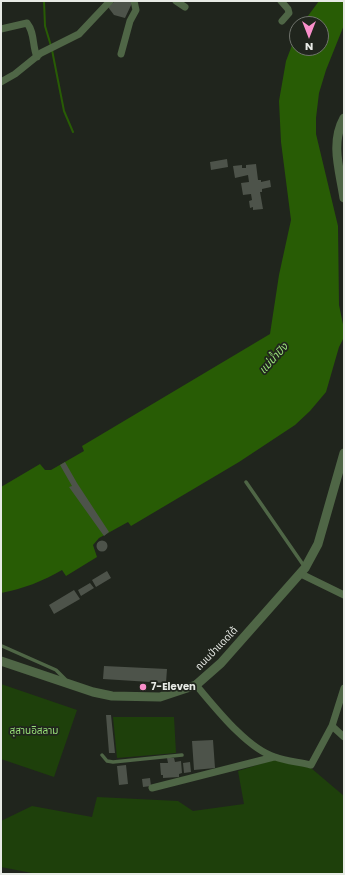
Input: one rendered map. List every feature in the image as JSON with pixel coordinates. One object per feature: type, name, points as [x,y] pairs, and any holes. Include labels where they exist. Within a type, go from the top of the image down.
[{"type":"street","points":[[1,82],[15,74],[36,57],[80,34],[110,1]]},
{"type":"street","points":[[121,54],[130,22],[136,10],[134,1]]},
{"type":"street","points":[[176,1],[185,7]]},
{"type":"street","points":[[282,21],[289,13],[283,2]]},
{"type":"street","points":[[1,29],[27,23],[33,34],[33,49],[36,57]]},
{"type":"street","points":[[344,118],[338,132],[336,152],[344,192]]},
{"type":"street","name":"ถนนป่าแดดใต้","points":[[1,661],[99,694],[136,698],[160,697],[196,685],[211,673],[303,571],[318,544],[344,453]]},
{"type":"street","points":[[303,571],[344,595]]},
{"type":"street","points":[[196,685],[232,726],[261,750],[274,757],[311,765],[332,726],[344,688]]},
{"type":"street","points":[[332,726],[344,737]]},
{"type":"street","points":[[152,788],[274,757]]},
{"type":"lane","points":[[246,482],[303,571]]},
{"type":"lane","points":[[2,646],[56,670],[70,684]]},
{"type":"lane","points":[[102,755],[107,761],[113,762],[182,755]]},
{"type":"green space","name":"สุสานอิสลาม","points":[[1,684],[77,710],[54,777],[1,759]]},
{"type":"green space","points":[[113,717],[174,717],[176,753],[117,758]]},
{"type":"green space","points":[[273,760],[311,768],[344,796],[344,874],[37,874],[1,867],[1,821],[32,806],[92,817],[97,797],[178,801],[193,811],[244,804],[238,771]]},
{"type":"water","name":"แม่น้ำปิง","points":[[319,1],[344,1],[344,25],[326,70],[319,93],[316,118],[316,134],[338,226],[339,305],[344,329],[344,337],[339,347],[326,392],[310,411],[295,425],[239,462],[131,526],[128,522],[99,538],[93,545],[97,557],[66,576],[62,570],[33,584],[1,593],[1,487],[40,464],[45,470],[51,470],[84,451],[82,446],[270,334],[279,275],[291,220],[281,142],[279,101],[286,61],[289,53],[289,56],[329,56],[329,16],[308,16]]},
{"type":"building","points":[[115,1],[133,1],[125,18],[114,15],[108,7]]},
{"type":"building","points":[[227,159],[228,167],[211,170],[210,162]]},
{"type":"building","points":[[256,164],[258,180],[261,180],[261,182],[270,180],[271,187],[262,189],[262,192],[260,192],[263,209],[253,210],[253,207],[250,208],[249,201],[252,200],[251,194],[243,195],[241,183],[249,182],[248,175],[235,178],[233,166],[242,165],[242,168],[246,168],[246,165]]},
{"type":"building","points":[[65,462],[109,532],[104,536],[69,487],[72,486],[60,465]]},
{"type":"building","points":[[102,540],[106,542],[108,546],[106,550],[102,552],[98,550],[96,546],[98,542]]},
{"type":"building","points":[[107,571],[111,578],[96,587],[92,580]]},
{"type":"building","points":[[90,583],[94,588],[81,596],[78,590]]},
{"type":"building","points":[[74,590],[80,599],[54,614],[49,605]]},
{"type":"building","points":[[104,666],[167,669],[166,683],[103,679]]},
{"type":"building","points":[[106,715],[111,715],[115,753],[109,753]]},
{"type":"building","points":[[213,740],[215,768],[194,770],[192,741]]},
{"type":"building","points":[[167,758],[174,758],[175,762],[181,761],[182,773],[179,774],[179,777],[163,778],[163,775],[161,775],[160,763],[168,763]]},
{"type":"building","points":[[190,762],[191,772],[184,773],[183,763]]},
{"type":"building","points":[[126,765],[128,784],[119,785],[117,766]]},
{"type":"building","points":[[150,778],[151,786],[143,787],[142,779]]},
{"type":"waterway","points":[[44,1],[45,26],[51,46]]},
{"type":"waterway","points":[[52,50],[64,111],[73,132]]},
{"type":"place","name":"7-Eleven","points":[[143,687]]}]
